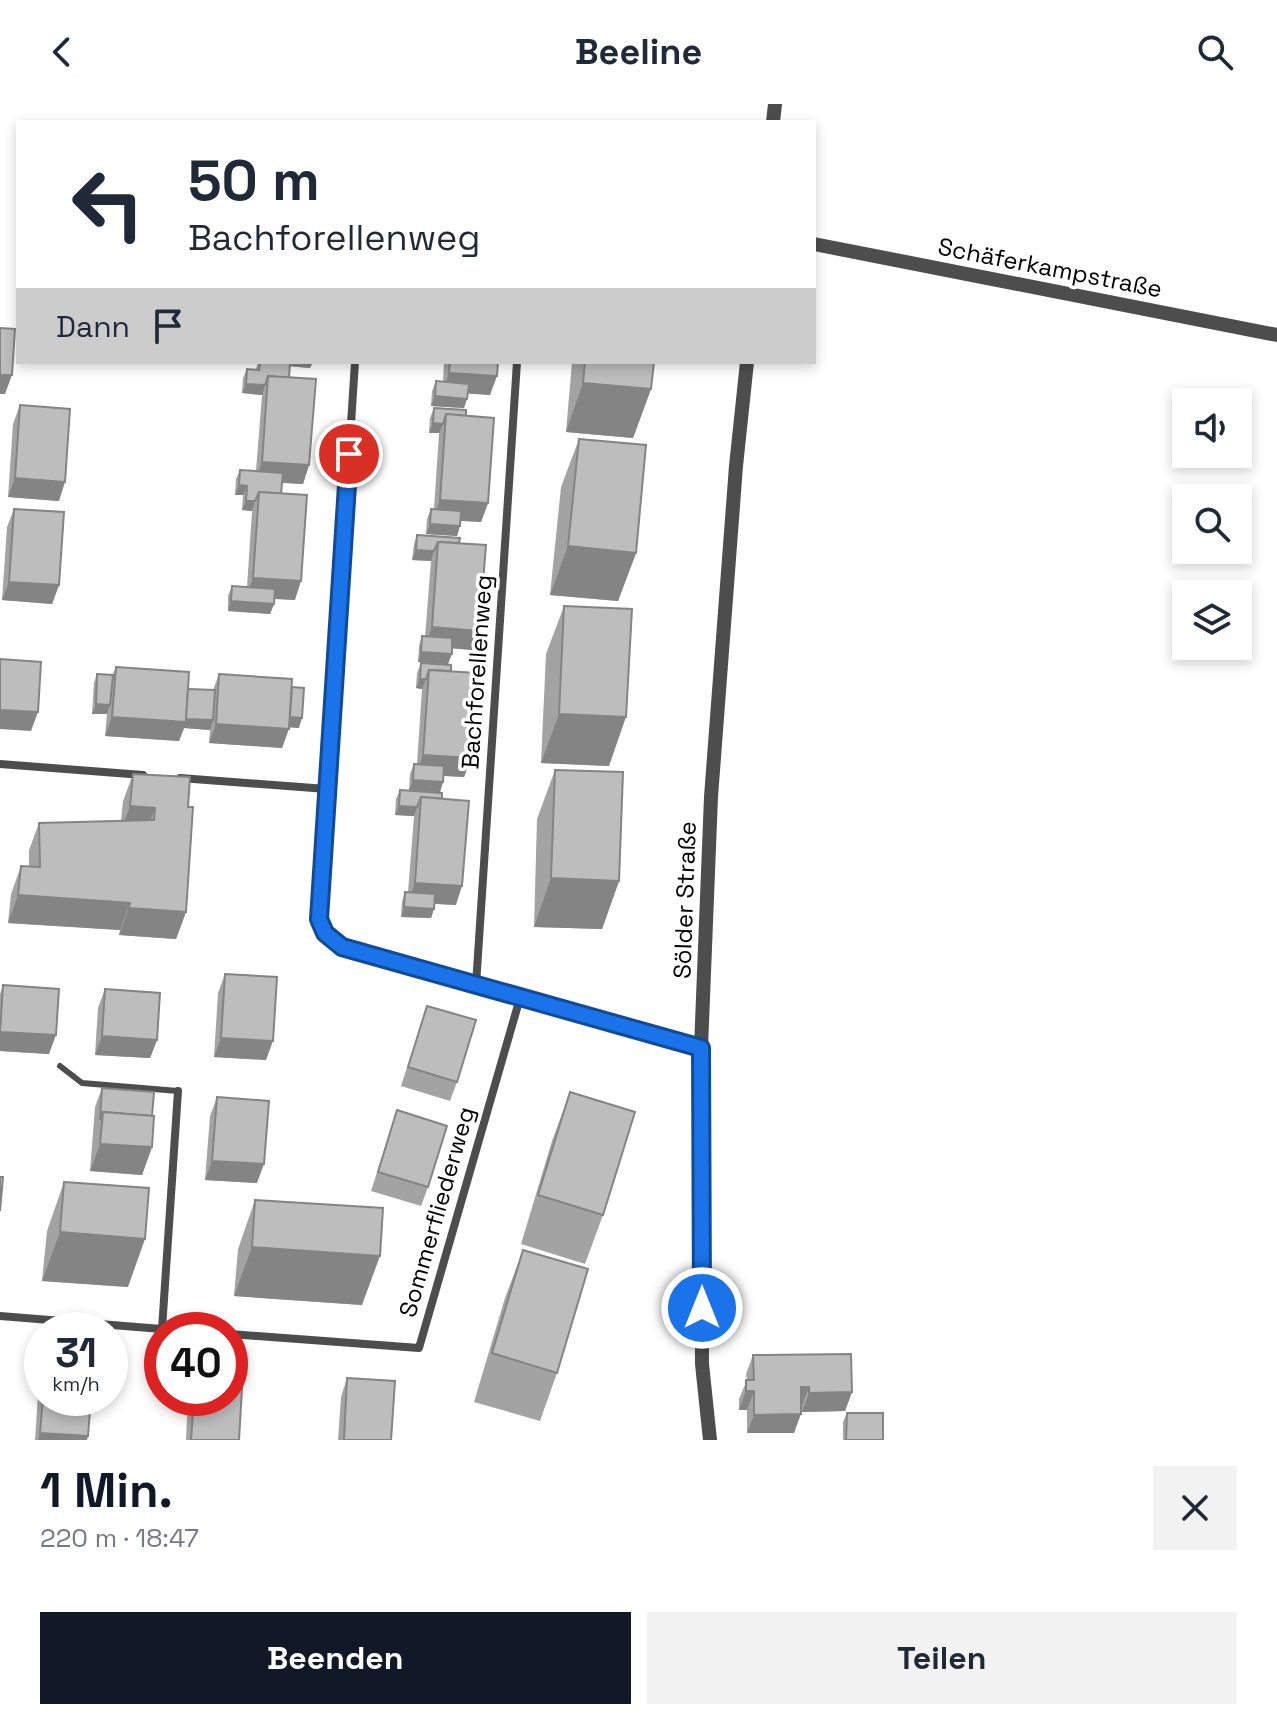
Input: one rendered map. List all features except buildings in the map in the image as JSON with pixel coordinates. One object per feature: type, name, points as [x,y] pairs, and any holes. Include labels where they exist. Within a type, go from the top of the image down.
[{"type":"street","name":"Schäferkampstraße","points":[[816,244],[1277,335]]},
{"type":"street","points":[[355,364],[319,919],[325,933],[342,947],[701,1048]]},
{"type":"street","name":"Bachforellenweg","points":[[476,985],[517,364]]},
{"type":"street","name":"Sölder Straße","points":[[710,1440],[702,1364],[701,1048],[711,797],[747,364]]},
{"type":"street","points":[[0,764],[146,775]]},
{"type":"street","points":[[162,776],[327,789]]},
{"type":"street","name":"Sommerfliederweg","points":[[248,1335],[419,1348],[520,998]]},
{"type":"street","points":[[163,1312],[178,1091]]},
{"type":"street","points":[[0,1316],[144,1328]]},
{"type":"lane","points":[[60,1066],[82,1083],[178,1091]]},
{"type":"route","points":[[349,454],[319,919],[325,933],[342,947],[701,1048],[702,1308]]}]
